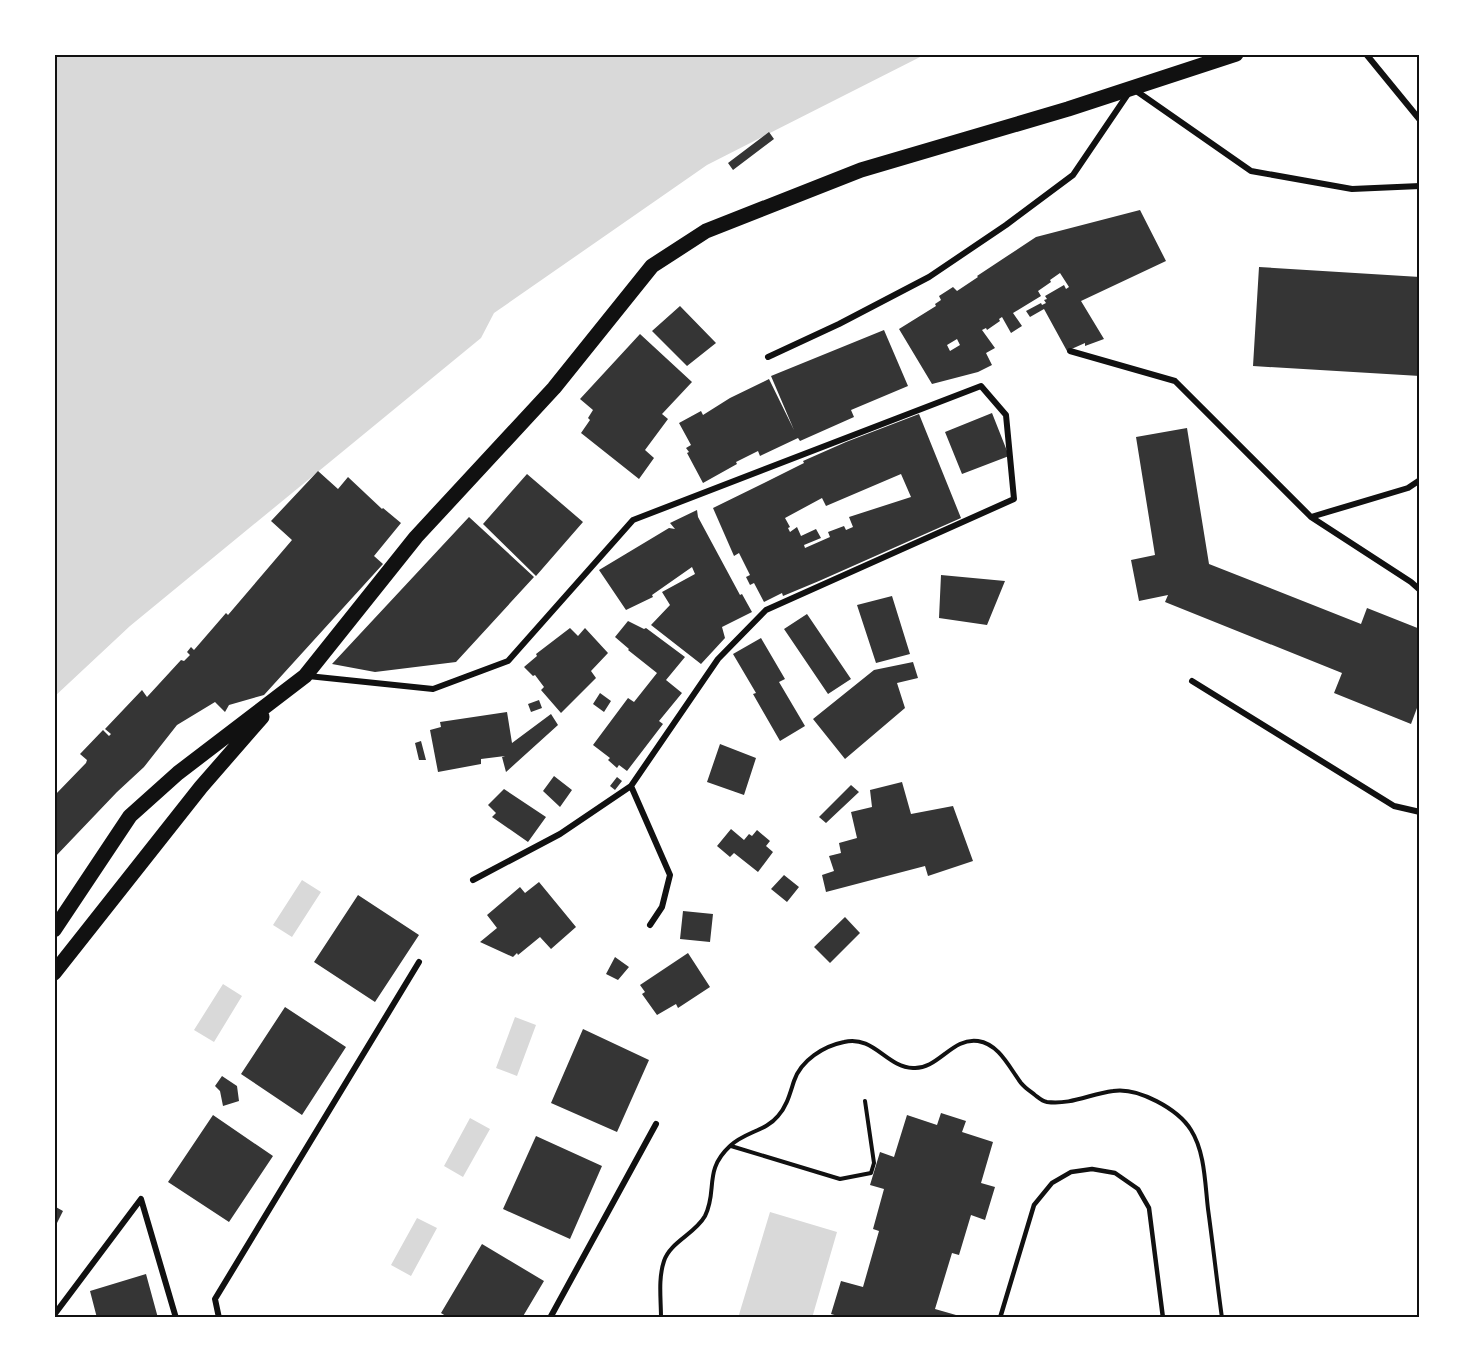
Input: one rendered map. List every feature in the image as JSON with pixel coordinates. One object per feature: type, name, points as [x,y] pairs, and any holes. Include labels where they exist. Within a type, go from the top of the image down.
[{"type":"main road","points":[[54,930],[130,816],[178,773],[305,676],[416,537],[554,388],[652,266],[706,231],[861,170],[1068,109],[1236,54]]},
{"type":"main road","points":[[54,973],[201,787],[284,692]]},
{"type":"street","points":[[1366,54],[1420,120]]},
{"type":"street","points":[[768,357],[839,324],[929,277],[1014,219],[1073,175],[1132,88],[1251,171],[1352,189],[1420,186]]},
{"type":"street","points":[[1071,351],[1175,381],[1311,517],[1420,590]]},
{"type":"street","points":[[305,676],[433,689],[508,661],[633,520],[981,386],[1006,415],[1014,499],[766,610],[718,659],[631,786],[560,834],[473,880]]},
{"type":"street","points":[[1311,517],[1408,488],[1420,480]]},
{"type":"street","points":[[1192,681],[1394,806],[1420,812]]},
{"type":"street","points":[[631,786],[670,875],[662,907],[650,925]]},
{"type":"street","points":[[219,1318],[214,1299],[419,962]]},
{"type":"street","points":[[550,1318],[656,1124]]},
{"type":"street","points":[[54,1315],[141,1199],[176,1318]]},
{"type":"lane","points":[[1000,1318],[1034,1205],[1052,1183],[1071,1172],[1092,1169],[1115,1173],[1138,1189],[1149,1208],[1163,1318]]},
{"type":"path","points":[[661,1318],[660,1277],[664,1258],[678,1243],[695,1231],[706,1215],[712,1175],[719,1159],[730,1145],[746,1133],[764,1127],[778,1116],[789,1098],[795,1078],[809,1060],[827,1046],[848,1041],[866,1042],[880,1050],[893,1062],[915,1069],[936,1061],[953,1047],[965,1041],[979,1041],[995,1048],[1023,1085],[1044,1102],[1069,1103],[1115,1090],[1144,1096],[1170,1108],[1191,1130],[1202,1158],[1222,1318]]},
{"type":"path","points":[[730,1145],[840,1179],[872,1173],[874,1163],[865,1101]]},
{"type":"shaded area","points":[[54,54],[926,54],[707,165],[494,313],[481,338],[130,626],[54,697]]},
{"type":"shaded area","points":[[302,880],[321,892],[292,937],[273,925]]},
{"type":"shaded area","points":[[223,984],[242,996],[214,1042],[194,1030]]},
{"type":"shaded area","points":[[515,1017],[536,1025],[517,1076],[496,1068]]},
{"type":"shaded area","points":[[470,1118],[490,1129],[463,1177],[444,1166]]},
{"type":"shaded area","points":[[770,1212],[837,1232],[812,1318],[738,1318]]},
{"type":"shaded area","points":[[417,1218],[437,1228],[411,1276],[391,1265]]},
{"type":"building","points":[[769,132],[774,139],[733,170],[728,163]]},
{"type":"building","points":[[1140,210],[1166,261],[1081,301],[1104,339],[1085,346],[1085,343],[1067,351],[1044,309],[1030,317],[1026,311],[1041,303],[1042,305],[1046,303],[1045,296],[1064,285],[1066,289],[1069,287],[1060,273],[1038,291],[1041,296],[1013,313],[1022,326],[1011,333],[1002,317],[987,330],[986,328],[982,330],[995,348],[986,353],[992,365],[978,372],[932,384],[899,329],[936,306],[935,304],[941,300],[939,296],[953,287],[957,291],[1036,237]],"holes":[[[957,339],[960,345],[950,351],[947,345]]]},
{"type":"building","points":[[1259,267],[1420,277],[1420,376],[1253,366]]},
{"type":"building","points":[[680,306],[716,343],[687,366],[652,331]]},
{"type":"building","points":[[884,330],[908,386],[851,410],[854,417],[800,441],[798,438],[760,456],[758,451],[703,483],[687,453],[689,452],[686,448],[691,445],[679,423],[701,411],[703,415],[730,398],[769,379],[794,430],[771,376]]},
{"type":"building","points":[[640,334],[692,382],[662,414],[668,419],[645,450],[654,458],[639,479],[581,433],[590,420],[588,418],[593,410],[580,399]]},
{"type":"building","points":[[992,413],[1009,456],[962,474],[945,432]]},
{"type":"building","points":[[919,414],[961,518],[819,581],[783,596],[782,593],[764,602],[754,583],[750,585],[746,577],[750,575],[739,553],[734,556],[713,508],[804,463],[803,461]],"holes":[[[901,474],[911,497],[849,517],[853,527],[846,530],[844,526],[828,532],[830,537],[805,548],[804,545],[821,538],[816,529],[801,536],[797,527],[790,532],[785,518],[822,498],[826,506]]]},
{"type":"building","points":[[1187,428],[1209,564],[1361,624],[1367,608],[1420,629],[1420,700],[1411,724],[1334,693],[1342,673],[1165,602],[1168,595],[1139,601],[1131,560],[1155,555],[1136,437]]},
{"type":"building","points":[[318,471],[338,489],[348,477],[382,509],[401,523],[374,556],[383,564],[264,695],[229,705],[225,712],[215,702],[177,725],[144,767],[54,858],[54,796],[86,763],[87,760],[80,754],[103,730],[109,736],[111,734],[105,729],[142,690],[147,697],[181,660],[184,661],[190,655],[187,652],[191,647],[194,650],[226,613],[228,615],[292,540],[271,521]]},
{"type":"building","points":[[527,474],[583,522],[536,576],[483,524]]},
{"type":"building","points":[[697,510],[698,517],[740,595],[742,594],[752,612],[722,627],[725,638],[701,664],[651,625],[670,605],[662,592],[695,574],[692,567],[652,595],[653,597],[626,610],[599,570],[669,528],[675,529],[670,523]]},
{"type":"building","points":[[469,517],[534,577],[456,662],[375,672],[332,664]]},
{"type":"building","points":[[941,575],[1005,581],[987,625],[939,618]]},
{"type":"building","points":[[892,596],[910,654],[876,663],[857,605]]},
{"type":"building","points":[[807,614],[851,679],[828,694],[784,629]]},
{"type":"building","points":[[628,621],[646,628],[685,657],[666,680],[682,693],[659,721],[663,724],[627,771],[619,765],[617,768],[608,760],[610,758],[593,745],[628,698],[634,702],[657,673],[615,637]]},
{"type":"building","points":[[570,628],[578,636],[585,628],[608,653],[591,671],[596,678],[561,713],[541,690],[544,687],[535,675],[533,676],[524,667],[537,656],[536,654]]},
{"type":"building","points":[[761,638],[785,679],[779,682],[805,726],[780,741],[733,654]]},
{"type":"building","points":[[913,662],[918,678],[897,683],[905,708],[845,759],[813,719],[874,670]]},
{"type":"building","points":[[600,693],[611,701],[604,712],[593,704]]},
{"type":"building","points":[[539,700],[542,708],[531,712],[528,704]]},
{"type":"building","points":[[507,712],[512,743],[551,714],[558,725],[506,772],[502,757],[505,756],[481,759],[481,764],[438,772],[430,730],[441,727],[440,722]]},
{"type":"building","points":[[421,741],[426,760],[419,760],[415,743]]},
{"type":"building","points":[[720,744],[756,758],[744,795],[707,782]]},
{"type":"building","points":[[554,776],[572,790],[560,807],[543,791]]},
{"type":"building","points":[[617,777],[622,781],[615,790],[610,786]]},
{"type":"building","points":[[902,782],[911,814],[953,806],[973,861],[928,876],[925,866],[826,892],[822,875],[834,871],[829,856],[841,853],[839,843],[857,838],[851,812],[872,807],[870,790]]},
{"type":"building","points":[[851,785],[859,792],[826,823],[819,817]]},
{"type":"building","points":[[504,789],[546,817],[528,842],[492,817],[496,813],[488,805]]},
{"type":"building","points":[[731,829],[744,840],[757,830],[770,841],[766,846],[773,852],[758,872],[734,853],[730,857],[717,846]]},
{"type":"building","points":[[784,875],[799,887],[787,902],[771,889]]},
{"type":"building","points":[[539,882],[576,927],[551,949],[540,937],[513,957],[480,942],[497,928],[487,915],[520,887],[525,893]]},
{"type":"building","points":[[358,895],[419,935],[375,1002],[314,962]]},
{"type":"building","points":[[683,911],[713,914],[710,942],[680,939]]},
{"type":"building","points":[[845,917],[860,933],[830,963],[814,947]]},
{"type":"building","points":[[688,953],[710,987],[678,1008],[676,1004],[657,1015],[642,994],[645,992],[640,985]]},
{"type":"building","points":[[615,957],[629,967],[618,980],[606,974]]},
{"type":"building","points":[[285,1007],[346,1047],[302,1115],[241,1074]]},
{"type":"building","points":[[583,1029],[649,1060],[617,1132],[551,1103]]},
{"type":"building","points":[[222,1076],[237,1086],[239,1101],[223,1106],[220,1091],[215,1086]]},
{"type":"building","points":[[941,1113],[966,1121],[962,1132],[993,1142],[981,1183],[995,1187],[985,1220],[971,1215],[959,1255],[952,1253],[935,1309],[956,1315],[956,1318],[845,1318],[831,1314],[841,1281],[863,1287],[879,1231],[873,1229],[884,1189],[870,1185],[880,1152],[894,1157],[907,1115],[937,1125]]},
{"type":"building","points":[[213,1115],[273,1156],[229,1222],[168,1182]]},
{"type":"building","points":[[536,1136],[602,1166],[570,1239],[503,1209]]},
{"type":"building","points":[[54,1206],[63,1211],[54,1229]]},
{"type":"building","points":[[482,1244],[544,1281],[522,1318],[449,1318],[441,1313]]},
{"type":"building","points":[[146,1274],[158,1318],[97,1318],[90,1291]]}]
